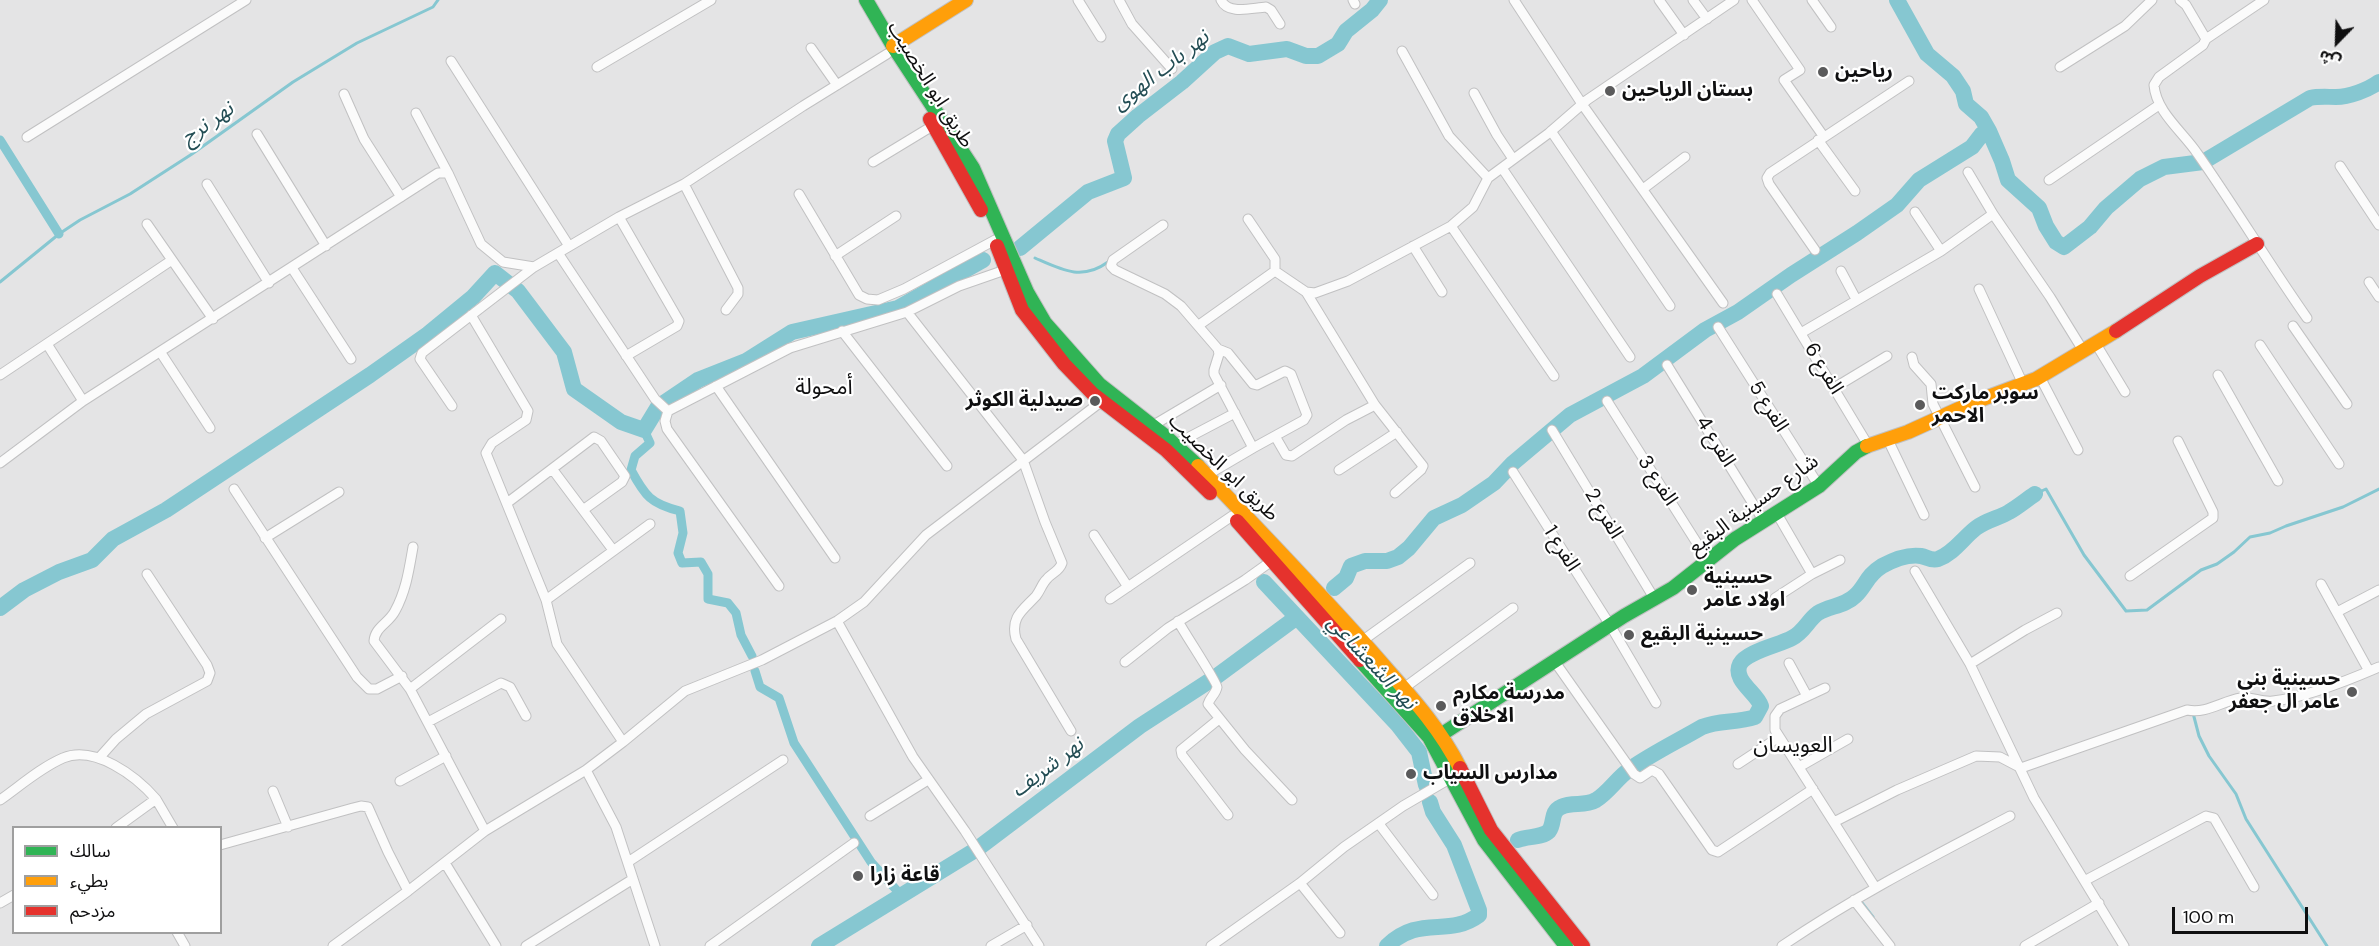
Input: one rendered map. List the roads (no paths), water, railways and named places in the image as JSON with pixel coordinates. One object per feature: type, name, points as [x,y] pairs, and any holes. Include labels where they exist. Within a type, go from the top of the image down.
[{"type":"main road","name":"طريق ابو الخصيب","points":[[854,0],[973,168],[1032,303],[1068,360],[1176,444],[1404,688],[1442,734],[1491,830],[1525,875],[1566,946]]},
{"type":"main road","name":"طريق ابو الخصيب","points":[[866,0],[890,50],[975,195],[995,240],[1014,293],[1032,325],[1068,360],[1102,401],[1166,450],[1232,516],[1413,716],[1430,737],[1484,840],[1545,908],[1583,946]]},
{"type":"main road","points":[[890,50],[966,0]]},
{"type":"main road","name":"شارع حسينية البقيع","points":[[1442,734],[1610,625],[1679,584],[1707,560],[1763,520],[1819,486],[1856,452],[1868,445],[1888,440],[1972,403],[2040,377],[2084,352],[2200,276],[2257,244]]},
{"type":"street","points":[[27,136],[246,0]]},
{"type":"street","points":[[597,67],[711,0]]},
{"type":"street","points":[[1078,0],[1101,37]]},
{"type":"street","points":[[1119,0],[1132,24],[1172,69]]},
{"type":"street","points":[[1221,0],[1229,9],[1266,8],[1271,10],[1280,24]]},
{"type":"street","points":[[1514,0],[1582,104],[1723,303]]},
{"type":"street","points":[[1659,0],[1683,35]]},
{"type":"street","points":[[1693,0],[1707,19]]},
{"type":"street","points":[[1306,292],[1314,293],[1348,281],[1451,226],[1473,207],[1488,178],[1551,131],[1582,104],[1734,0]]},
{"type":"street","points":[[1752,0],[1800,70],[1784,80],[1855,191]]},
{"type":"street","points":[[1812,0],[1831,27]]},
{"type":"street","points":[[2060,67],[2125,26],[2152,0]]},
{"type":"street","points":[[2180,0],[2186,5],[2206,39]]},
{"type":"street","points":[[2264,0],[2206,39],[2203,45],[2159,77],[2154,85],[2159,105],[2196,151],[2307,318]]},
{"type":"street","points":[[810,48],[837,85]]},
{"type":"street","points":[[452,406],[420,359],[422,353],[534,267],[619,217],[684,184],[890,50]]},
{"type":"street","points":[[1402,51],[1449,136],[1488,178]]},
{"type":"street","points":[[451,61],[569,246]]},
{"type":"street","points":[[1815,250],[1767,178],[1770,173],[1909,81]]},
{"type":"street","points":[[1474,93],[1513,159]]},
{"type":"street","points":[[344,94],[364,139],[401,197]]},
{"type":"street","points":[[2049,180],[2159,105]]},
{"type":"street","points":[[416,113],[448,173],[481,244],[503,262],[534,267]]},
{"type":"street","points":[[873,162],[934,126]]},
{"type":"street","points":[[1551,131],[1670,306]]},
{"type":"street","points":[[257,134],[326,246]]},
{"type":"street","points":[[1643,189],[1685,157]]},
{"type":"street","points":[[2340,166],[2379,225]]},
{"type":"street","points":[[1502,168],[1630,357]]},
{"type":"street","points":[[1968,172],[2084,352]]},
{"type":"street","points":[[0,463],[83,401],[438,173],[448,173]]},
{"type":"street","points":[[207,184],[269,283]]},
{"type":"street","points":[[684,184],[738,288],[738,294],[726,310]]},
{"type":"street","points":[[799,194],[859,295],[867,299],[878,300],[904,289],[995,240]]},
{"type":"street","points":[[1915,212],[1941,251]]},
{"type":"street","points":[[1801,333],[1941,251],[1993,214]]},
{"type":"street","points":[[835,256],[896,216]]},
{"type":"street","points":[[619,217],[679,321],[677,326],[626,356]]},
{"type":"street","points":[[1248,219],[1275,259],[1275,271]]},
{"type":"street","points":[[147,224],[213,319]]},
{"type":"street","points":[[1163,225],[1113,260],[1111,266],[1173,298],[1218,349],[1228,353],[1253,384],[1257,386],[1285,371],[1291,374],[1306,415],[1304,420],[1207,475]]},
{"type":"street","points":[[1451,226],[1554,376]]},
{"type":"street","points":[[1413,246],[1442,292]]},
{"type":"street","points":[[558,253],[655,399],[666,410]]},
{"type":"street","points":[[0,375],[172,260]]},
{"type":"street","points":[[292,267],[351,359]]},
{"type":"street","points":[[666,410],[790,348],[907,312],[960,286],[1005,270]]},
{"type":"street","points":[[1275,271],[1306,292],[1375,405],[1423,466],[1395,493]]},
{"type":"street","points":[[1198,324],[1275,271]]},
{"type":"street","points":[[1841,271],[1856,299]]},
{"type":"street","points":[[2369,282],[2379,297]]},
{"type":"street","points":[[1979,289],[2023,384]]},
{"type":"street","name":"الفرع 6","points":[[1777,294],[1868,445]]},
{"type":"street","points":[[907,312],[1023,460],[1062,563],[1058,571],[1046,579],[1037,595],[1020,610],[1014,630],[1016,639],[1071,730]]},
{"type":"street","points":[[471,315],[528,411],[526,420],[492,443],[486,453],[546,600],[557,644],[623,742]]},
{"type":"street","points":[[2293,326],[2347,404]]},
{"type":"street","name":"الفرع 5","points":[[1718,327],[1819,486]]},
{"type":"street","points":[[842,331],[947,466]]},
{"type":"street","points":[[47,344],[83,401]]},
{"type":"street","points":[[2096,344],[2125,392]]},
{"type":"street","points":[[2260,345],[2339,464]]},
{"type":"street","points":[[1218,349],[1219,354],[1214,370],[1253,448]]},
{"type":"street","points":[[160,353],[210,428]]},
{"type":"street","points":[[1834,388],[1887,356]]},
{"type":"street","points":[[1912,357],[1914,365],[1931,384],[1933,404],[1975,487]]},
{"type":"street","name":"الفرع 4","points":[[1667,365],[1763,520]]},
{"type":"street","points":[[2218,375],[2278,481]]},
{"type":"street","points":[[2040,377],[2078,450]]},
{"type":"street","points":[[1152,426],[1221,385]]},
{"type":"street","points":[[716,386],[835,558]]},
{"type":"street","points":[[333,946],[485,831],[585,770],[685,692],[762,660],[837,621],[864,602],[926,535],[1102,401]]},
{"type":"street","name":"الفرع 3","points":[[1607,401],[1707,560]]},
{"type":"street","points":[[1275,436],[1286,455],[1292,456],[1346,420],[1375,405]]},
{"type":"street","points":[[666,410],[667,429],[780,586]]},
{"type":"street","points":[[1176,444],[1236,413]]},
{"type":"street","name":"الفرع 2","points":[[1552,430],[1654,598]]},
{"type":"street","points":[[1339,470],[1396,432]]},
{"type":"street","points":[[507,503],[594,437],[601,441],[625,476],[622,482],[583,510]]},
{"type":"street","points":[[1888,440],[1924,515]]},
{"type":"street","points":[[2130,576],[2213,518],[2213,512],[2178,441]]},
{"type":"street","points":[[553,470],[613,550]]},
{"type":"street","name":"الفرع 1","points":[[1513,472],[1610,625],[1656,704]]},
{"type":"street","points":[[234,489],[363,684],[369,689],[377,689],[402,676]]},
{"type":"street","points":[[265,538],[339,492]]},
{"type":"street","points":[[1776,512],[1812,574]]},
{"type":"street","points":[[1110,599],[1232,516]]},
{"type":"street","points":[[546,600],[650,524]]},
{"type":"street","points":[[1094,535],[1128,586]]},
{"type":"street","points":[[413,547],[407,582],[401,598],[394,614],[375,634],[374,641],[410,689],[485,831]]},
{"type":"street","points":[[1125,662],[1178,621],[1273,560]]},
{"type":"street","points":[[1775,598],[1812,574],[1840,560]]},
{"type":"street","points":[[1362,641],[1470,563]]},
{"type":"street","points":[[1915,571],[1970,664],[2034,798],[2086,880],[2124,946]]},
{"type":"street","points":[[99,758],[116,739],[146,714],[207,681],[210,673],[147,574]]},
{"type":"street","points":[[2321,584],[2369,671]]},
{"type":"street","points":[[2337,612],[2379,590]]},
{"type":"street","points":[[1404,688],[1513,608]]},
{"type":"street","points":[[1970,664],[2025,630],[2057,614]]},
{"type":"street","points":[[410,689],[501,619]]},
{"type":"street","points":[[837,621],[928,780],[965,831],[1039,946]]},
{"type":"street","points":[[1178,621],[1199,658],[1216,680],[1216,691],[1208,704],[1292,800]]},
{"type":"street","points":[[1555,662],[1631,770],[1640,778],[1652,770],[1659,774],[1712,850],[1718,852],[1813,789]]},
{"type":"street","points":[[1789,663],[1807,696]]},
{"type":"street","points":[[1834,822],[1897,790],[1976,756],[2000,757],[2021,768],[2187,710],[2220,706],[2244,697],[2270,702],[2284,699],[2319,690],[2379,667]]},
{"type":"street","points":[[428,722],[501,683],[510,687],[526,716]]},
{"type":"street","points":[[1825,688],[1780,709],[1775,716],[1775,730],[1875,886]]},
{"type":"street","points":[[1219,719],[1181,750],[1228,816]]},
{"type":"street","points":[[1738,764],[1779,737]]},
{"type":"street","points":[[1798,767],[1848,739]]},
{"type":"street","points":[[0,800],[63,758],[79,755],[99,758],[142,783],[156,799],[172,826]]},
{"type":"street","points":[[400,782],[446,756]]},
{"type":"street","points":[[628,862],[783,760]]},
{"type":"street","points":[[585,770],[616,827],[655,946]]},
{"type":"street","points":[[1211,946],[1300,883],[1344,847],[1451,778]]},
{"type":"street","points":[[870,816],[928,780]]},
{"type":"street","points":[[273,791],[288,827]]},
{"type":"street","points":[[119,826],[156,799]]},
{"type":"street","points":[[222,844],[361,806],[368,807],[408,891]]},
{"type":"street","points":[[1782,946],[1875,886],[2010,816]]},
{"type":"street","points":[[2086,880],[2206,816],[2214,818],[2254,887]]},
{"type":"street","points":[[1379,824],[1433,895]]},
{"type":"street","points":[[710,946],[854,843]]},
{"type":"street","points":[[444,863],[496,946]]},
{"type":"street","points":[[526,946],[633,879]]},
{"type":"street","points":[[1300,883],[1340,933]]},
{"type":"street","points":[[1854,900],[1890,946]]},
{"type":"street","points":[[2025,946],[2099,903]]},
{"type":"street","points":[[991,946],[1027,926]]},
{"type":"waterway","name":"نهر نرج","points":[[0,282],[59,234],[80,220],[130,194],[192,154],[293,82],[357,43],[433,7],[438,0]]},
{"type":"waterway","name":"نهر باب الهوى","points":[[1020,248],[1088,192],[1124,178],[1115,141],[1118,134],[1215,52],[1228,46],[1249,54],[1287,49],[1306,56],[1318,56],[1338,44],[1346,31],[1372,10],[1380,0]]},
{"type":"waterway","points":[[1897,0],[1927,54],[1953,76],[1963,91],[1966,104],[1981,117],[1989,131]]},
{"type":"waterway","points":[[1334,588],[1346,578],[1351,566],[1365,561],[1387,561],[1398,557],[1409,548],[1434,518],[1462,505],[1494,483],[1513,463],[1570,415],[1643,376],[1705,330],[1738,312],[1857,233],[1897,205],[1919,180],[1972,147],[1982,134],[1989,131],[2008,180],[2039,208],[2056,242],[2064,247],[2090,227],[2106,208],[2140,179],[2164,167],[2203,162],[2310,98],[2347,96],[2379,82]]},
{"type":"waterway","points":[[0,140],[59,234]]},
{"type":"waterway","points":[[1035,258],[1072,272],[1089,271],[1108,262]]},
{"type":"waterway","points":[[0,608],[24,590],[59,572],[92,560],[113,539],[166,510],[370,375],[428,334],[473,297],[495,273],[518,291],[564,352],[574,389],[621,422],[644,430],[658,407],[698,380],[746,361],[792,332],[898,308],[983,260]]},
{"type":"waterway","points":[[644,430],[650,443],[635,456],[631,470],[650,498],[680,511],[683,533],[678,553],[682,563],[701,562],[708,574],[708,599],[728,603],[736,613],[741,635],[752,656]]},
{"type":"waterway","points":[[2035,494],[2046,489],[2084,555],[2126,611],[2147,610],[2201,570],[2217,564],[2234,552],[2250,537],[2270,533],[2343,507],[2379,489]]},
{"type":"waterway","points":[[1518,840],[1546,833],[1551,828],[1558,809],[1565,805],[1596,800],[1630,769],[1702,727],[1755,717],[1761,706],[1742,681],[1738,670],[1740,664],[1749,655],[1787,641],[1800,633],[1818,613],[1851,599],[1882,566],[1911,556],[1938,559],[1954,549],[1980,525],[2009,512],[2035,494]]},
{"type":"waterway","name":"نهر الشعشاعي","points":[[1264,582],[1398,725],[1419,752],[1426,785]]},
{"type":"waterway","name":"نهر شريف","points":[[819,946],[977,849],[1140,726],[1217,676],[1297,617]]},
{"type":"waterway","points":[[755,671],[760,687],[779,698],[794,743],[871,862],[901,895]]},
{"type":"waterway","points":[[2193,713],[2199,736],[2209,756],[2236,794],[2246,819],[2327,946]]},
{"type":"waterway","name":"نهر الشعشاعي","points":[[1387,946],[1399,936],[1411,931],[1456,925],[1468,922],[1479,915],[1454,845],[1433,812],[1430,802]]},
{"type":"waterway","points":[[1859,899],[1873,917]]},
{"type":"waterway","name":"نهر الشعشاعي","points":[[1392,941],[1396,946]]},
{"type":"place","name":"رياحين","points":[[1823,72]]},
{"type":"place","name":"بستان الرياحين","points":[[1610,91]]},
{"type":"place","name":"صيدلية الكوثر","points":[[1095,401]]},
{"type":"place","name":"سوبر ماركت الاحمر","points":[[1920,405]]},
{"type":"place","name":"حسينية اولاد عامر","points":[[1692,590]]},
{"type":"place","name":"حسينية البقيع","points":[[1629,635]]},
{"type":"place","name":"حسينية بني عامر ال جعفر","points":[[2352,692]]},
{"type":"place","name":"مدرسة مكارم الاخلاق","points":[[1441,706]]},
{"type":"place","name":"مدارس السياب","points":[[1411,774]]},
{"type":"place","name":"قاعة زارا","points":[[858,876]]},
{"type":"district","name":"أمحولة","points":[[824,388]]},
{"type":"district","name":"العويسان","points":[[1793,746]]}]
